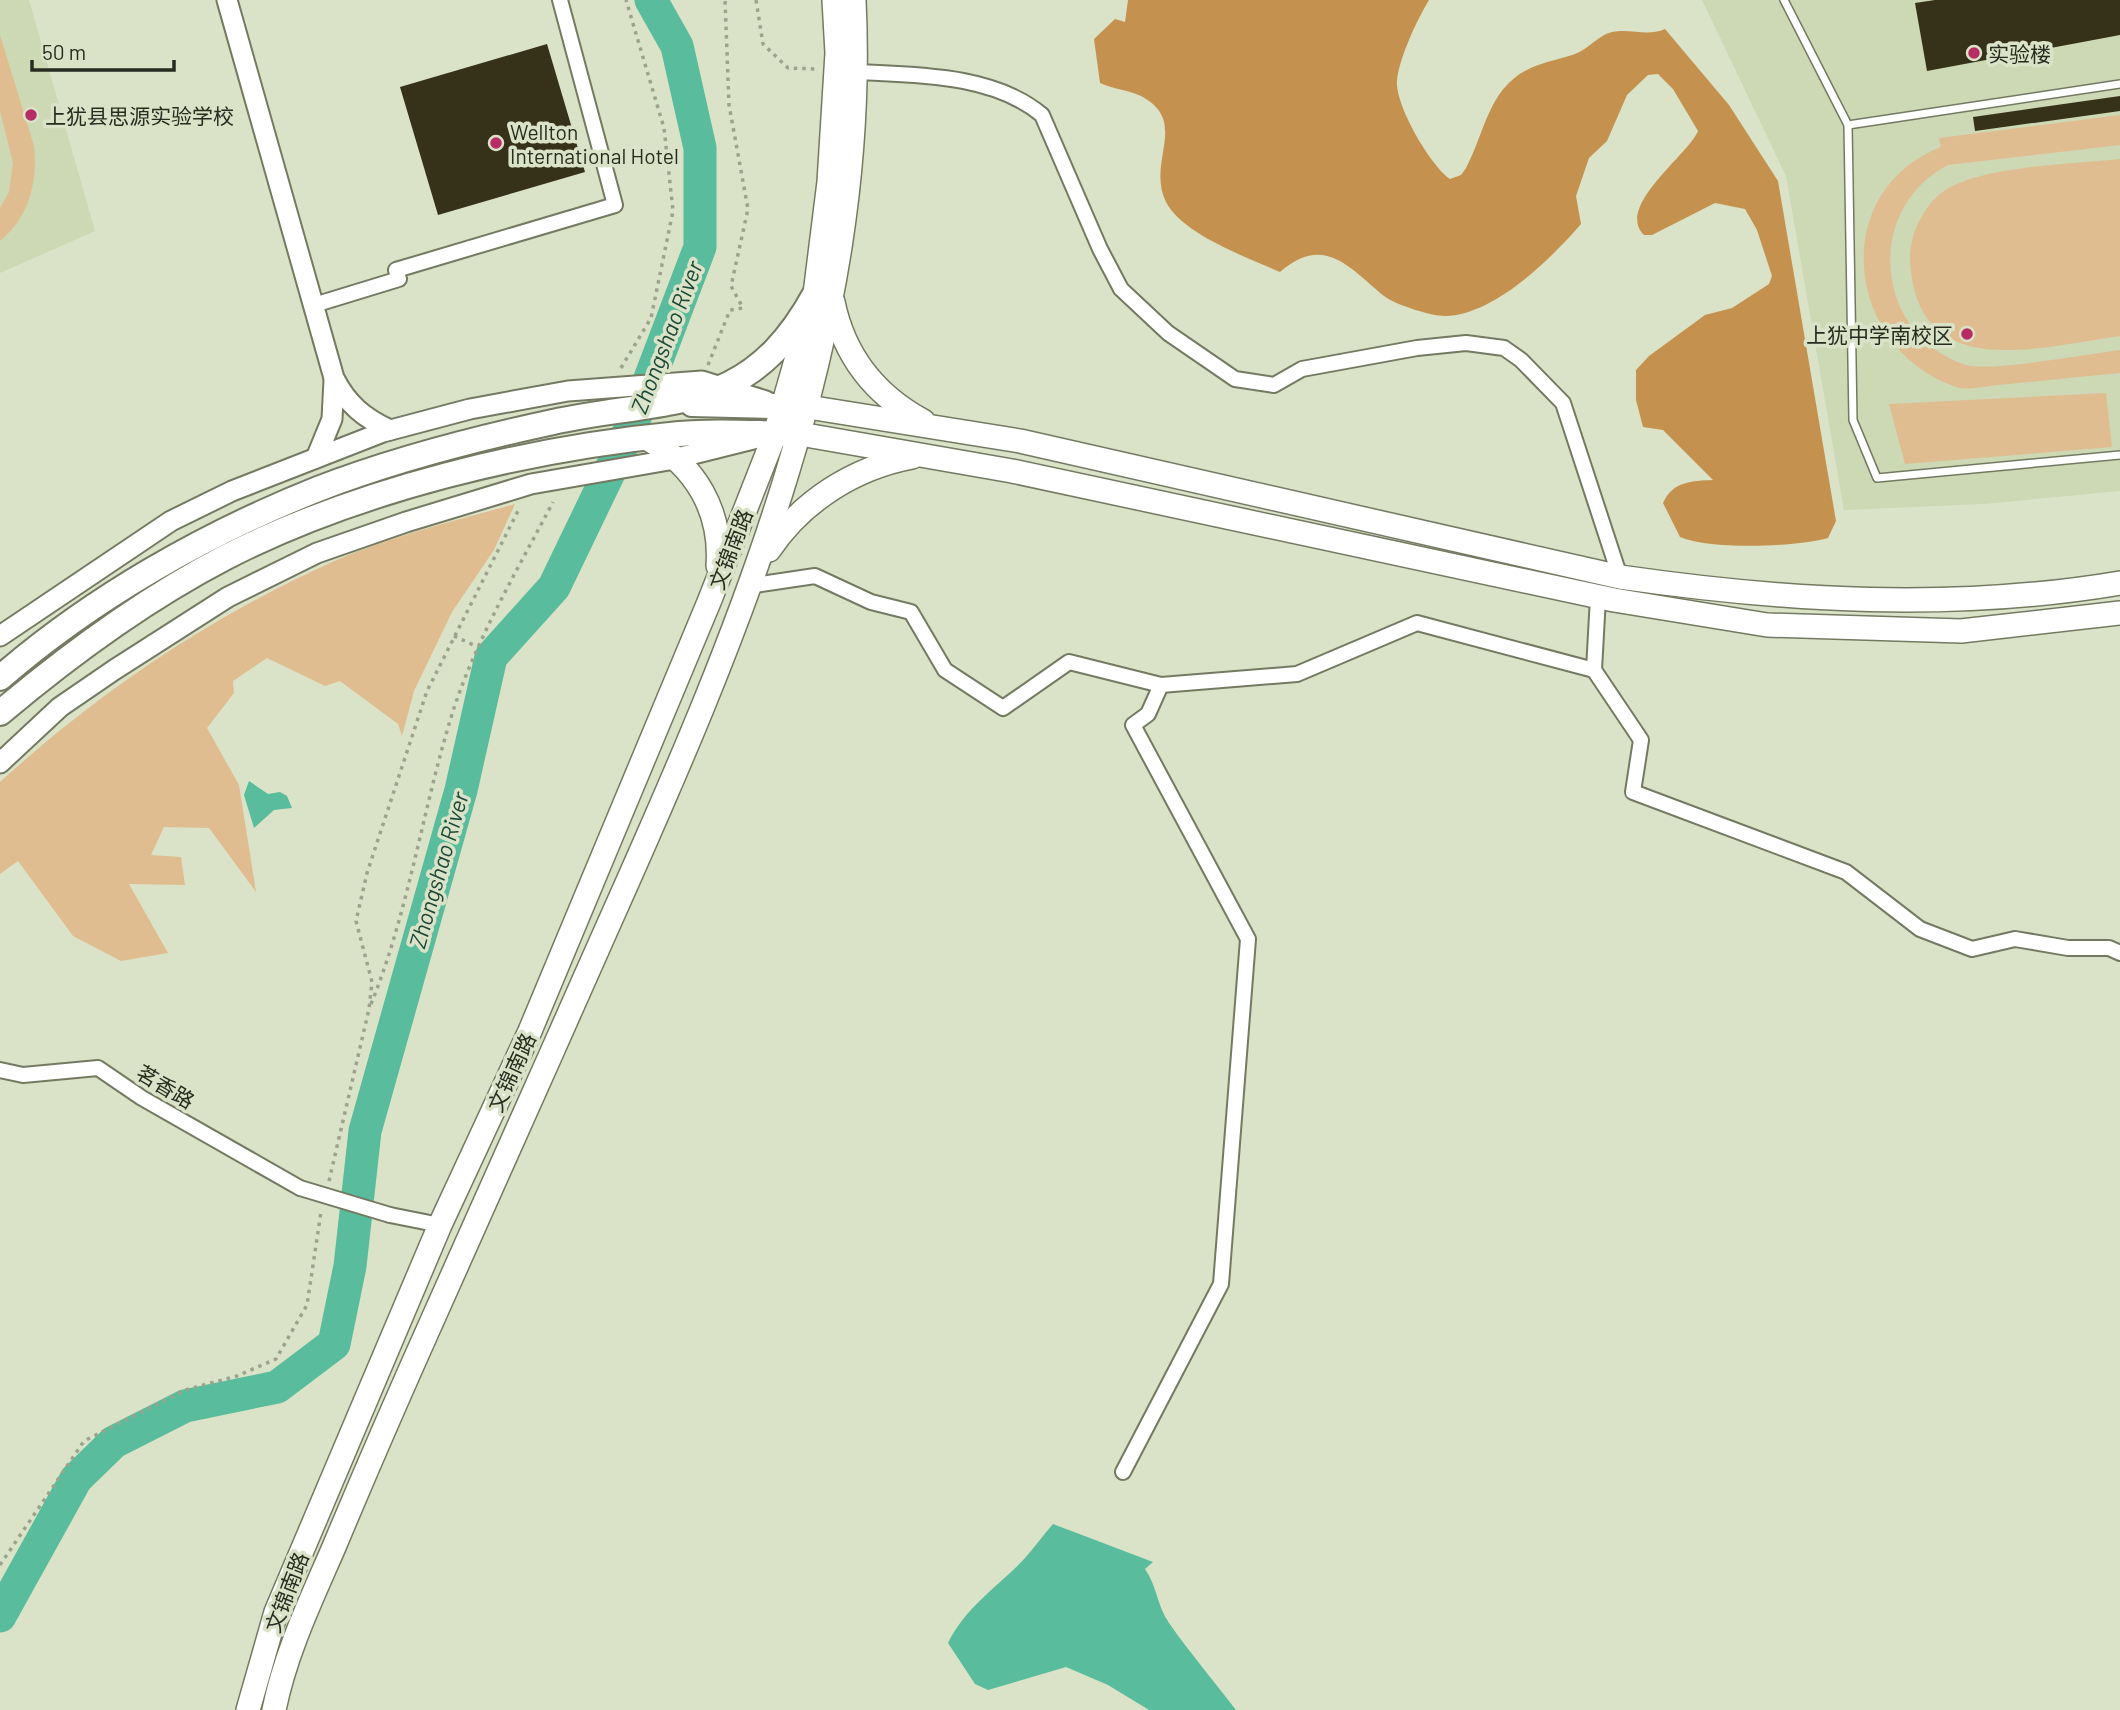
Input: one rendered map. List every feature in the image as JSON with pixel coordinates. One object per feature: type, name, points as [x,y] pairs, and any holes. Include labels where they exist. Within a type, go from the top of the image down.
[{"type":"highway","points":[[677,404],[713,384],[750,372],[780,345],[824,297]]},
{"type":"highway","points":[[0,678],[37,645],[123,588],[232,528],[319,489],[468,442],[556,421],[677,404],[796,407]]},
{"type":"highway","points":[[0,713],[53,668],[134,611],[227,557],[334,510],[476,469],[543,454],[680,433],[800,434]]},
{"type":"main road","points":[[834,0],[846,71]]},
{"type":"main road","points":[[854,0],[829,182],[824,297],[796,407],[1020,441],[1620,577],[1770,596],[1863,601],[1969,600],[2070,592],[2120,583]]},
{"type":"main road","points":[[824,297],[846,343],[872,383],[904,410],[942,428]]},
{"type":"main road","name":"文锦南路","points":[[248,1710],[276,1612],[440,1225],[530,1031],[709,602],[775,434],[796,407]]},
{"type":"main road","name":"文锦南路","points":[[274,1710],[310,1601],[668,790],[748,586],[800,434],[796,407]]},
{"type":"main road","points":[[800,434],[1012,471],[1598,597],[1766,625],[1961,631],[2120,613]]},
{"type":"main road","points":[[648,439],[701,487],[715,520],[719,561],[709,602]]},
{"type":"main road","points":[[748,586],[774,542],[791,522],[830,489],[876,467],[924,455]]},
{"type":"street","points":[[227,0],[334,379],[332,419],[316,458]]},
{"type":"street","points":[[314,305],[399,279],[396,270],[615,205],[561,0]]},
{"type":"street","points":[[846,71],[953,77],[1028,103],[1042,115],[1100,249],[1121,289],[1168,333],[1235,379],[1274,385],[1302,369],[1417,348],[1466,343],[1504,348],[1563,402],[1620,577]]},
{"type":"street","points":[[334,379],[351,405],[390,430]]},
{"type":"street","points":[[0,636],[171,521],[232,491],[390,430],[470,409],[568,391],[609,388],[713,384],[796,407]]},
{"type":"street","points":[[0,763],[60,707],[228,597],[317,553],[406,522],[531,484],[673,459],[775,434]]},
{"type":"street","points":[[748,586],[815,576],[871,602],[911,612],[945,670],[1003,708],[1069,662],[1161,685],[1297,674],[1417,623],[1594,670]]},
{"type":"street","points":[[1598,597],[1594,670],[1641,740],[1633,792],[1846,872],[1920,929],[1972,949],[2015,939],[2067,948],[2109,948],[2120,953]]},
{"type":"street","points":[[1123,1472],[1221,1284],[1248,939],[1133,725],[1148,714],[1161,685]]},
{"type":"street","name":"茗香路","points":[[0,1070],[23,1075],[98,1068],[142,1098],[300,1188],[390,1215],[440,1225]]},
{"type":"lane","points":[[1784,0],[1848,125],[1853,420],[1877,478],[2120,454]]},
{"type":"lane","points":[[1848,125],[2120,84]]},
{"type":"path","points":[[609,388],[651,318],[673,211],[664,128],[626,0]]},
{"type":"path","points":[[713,384],[730,310],[743,308],[731,286],[748,209],[729,105],[725,0]]},
{"type":"path","points":[[756,0],[763,44],[788,68],[846,71]]},
{"type":"path","points":[[0,1565],[85,1441],[185,1390],[237,1376],[276,1359],[307,1305],[326,1196],[369,1009],[372,982],[356,921],[367,873],[427,691],[531,484]]},
{"type":"path","points":[[369,1009],[391,956],[454,708],[479,647],[553,502]]},
{"type":"path","points":[[454,636],[479,647]]},
{"type":"shaded area","name":"上犹县思源实验学校","points":[[0,0],[29,0],[95,231],[0,273]]},
{"type":"shaded area","points":[[1128,0],[1429,0],[1405,51],[1398,72],[1398,92],[1415,134],[1433,161],[1450,179],[1461,175],[1466,168],[1497,98],[1518,75],[1538,65],[1575,54],[1612,32],[1651,32],[1665,29],[1729,105],[1778,181],[1836,521],[1828,538],[1754,546],[1694,541],[1680,537],[1663,503],[1678,486],[1713,480],[1663,430],[1643,427],[1636,400],[1636,370],[1649,356],[1705,315],[1732,308],[1769,284],[1772,276],[1757,230],[1745,209],[1715,203],[1652,235],[1644,235],[1638,223],[1639,210],[1646,196],[1698,131],[1673,89],[1658,74],[1648,75],[1627,95],[1607,141],[1589,158],[1576,196],[1581,224],[1569,238],[1538,268],[1502,296],[1464,313],[1439,316],[1389,299],[1336,259],[1310,255],[1280,272],[1217,244],[1174,214],[1161,187],[1165,130],[1163,118],[1155,106],[1141,96],[1100,83],[1094,39],[1115,19],[1125,22]]},
{"type":"shaded area","name":"上犹中学南校区","points":[[1702,0],[2120,0],[2120,491],[1983,504],[1844,510],[1786,176]]},
{"type":"shaded area","points":[[0,35],[34,146],[35,159],[33,186],[25,210],[10,232],[0,241],[0,208],[9,192],[13,163],[0,111]]},
{"type":"shaded area","points":[[2120,115],[2120,145],[1948,165],[1921,185],[1902,211],[1892,240],[1891,271],[1897,301],[1912,328],[1935,350],[1966,365],[1978,367],[2017,364],[2120,350],[2120,373],[1966,389],[1956,387],[1919,368],[1891,340],[1872,306],[1864,270],[1866,233],[1880,198],[1904,169],[1941,147],[1939,138]]},
{"type":"shaded area","points":[[2120,159],[2120,336],[2019,350],[1986,349],[1957,342],[1934,326],[1917,300],[1910,251],[1919,222],[1936,197],[1960,183],[2004,171]]},
{"type":"shaded area","points":[[2106,393],[2112,447],[1905,464],[1889,404]]},
{"type":"shaded area","points":[[515,504],[494,550],[452,612],[414,691],[402,736],[398,724],[340,681],[325,686],[267,658],[233,681],[234,693],[207,728],[239,785],[256,892],[209,828],[164,827],[151,855],[181,857],[185,885],[129,884],[168,953],[121,961],[73,936],[18,861],[0,874],[0,782],[76,717],[116,687],[199,632],[332,562],[400,537]]},
{"type":"shaded area","points":[[249,781],[268,794],[280,792],[287,796],[292,808],[274,810],[254,828],[244,795]]},
{"type":"shaded area","points":[[1053,1524],[1153,1562],[1145,1569],[1165,1616],[1236,1710],[1149,1710],[1108,1685],[1066,1667],[988,1690],[975,1684],[948,1643],[973,1607],[1025,1558]]},
{"type":"building","name":"实验楼","points":[[1935,0],[2120,0],[2120,35],[1927,71],[1915,3]]},
{"type":"building","name":"Wellton International Hotel","points":[[547,44],[585,172],[438,215],[400,87]]},
{"type":"building","points":[[2120,96],[2120,111],[1975,131],[1973,117]]},
{"type":"waterway","name":"Zhongshao River","points":[[0,1616],[76,1479],[114,1442],[185,1406],[277,1387],[334,1344],[350,1266],[365,1131],[461,790],[491,657],[554,587],[633,423],[700,247],[700,148],[677,46],[651,0]]},
{"type":"place","name":"实验楼","points":[[1974,53]]},
{"type":"place","name":"上犹县思源实验学校","points":[[31,115]]},
{"type":"place","name":"Wellton International Hotel","points":[[496,143]]},
{"type":"place","name":"上犹中学南校区","points":[[1967,334]]}]
